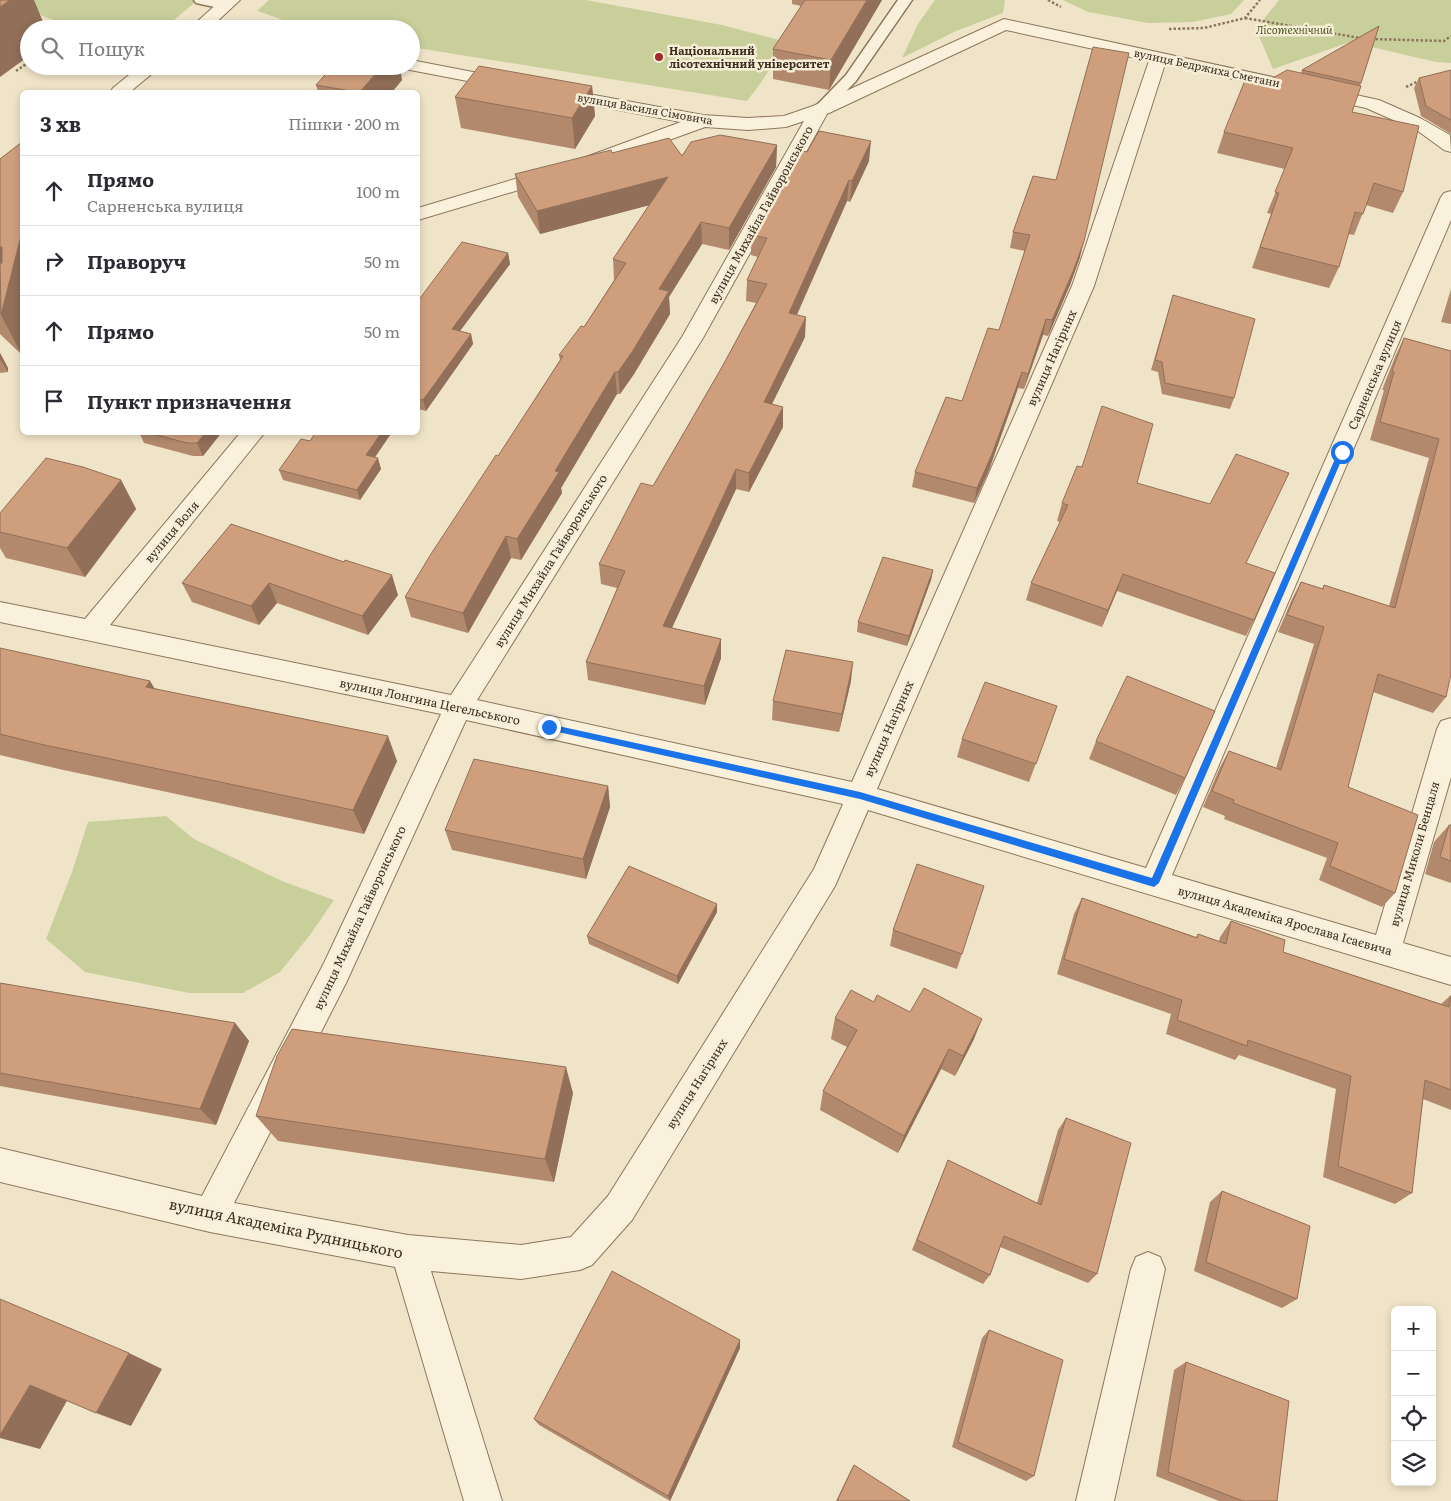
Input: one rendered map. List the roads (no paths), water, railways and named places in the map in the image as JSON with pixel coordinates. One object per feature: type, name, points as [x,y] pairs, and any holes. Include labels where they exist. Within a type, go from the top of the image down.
[{"type":"street","points":[[208,20],[228,3]]},
{"type":"street","name":"вулиця Бедржиха Сметани","points":[[820,110],[1004,24],[1372,104],[1422,126],[1447,141],[1451,146]]},
{"type":"street","name":"вулиця Нагірних","points":[[408,1252],[521,1262],[580,1253],[620,1208],[825,877],[1083,286],[1159,57]]},
{"type":"street","name":"вулиця Василя Сімовича","points":[[420,67],[703,121],[748,124],[786,121],[820,110]]},
{"type":"street","points":[[122,90],[141,75]]},
{"type":"street","name":"вулиця Михайла Гайворонського","points":[[210,1215],[335,973],[458,708],[692,338],[820,110]]},
{"type":"street","points":[[420,213],[582,165],[703,121]]},
{"type":"street","name":"Сарненська вулиця","points":[[1154,883],[1451,197]]},
{"type":"street","points":[[420,232],[439,208]]},
{"type":"street","name":"вулиця Воля","points":[[90,631],[252,435]]},
{"type":"street","name":"вулиця Лонгина Цегельського","points":[[0,612],[458,708],[860,796]]},
{"type":"street","name":"вулиця Миколи Бенцаля","points":[[1386,950],[1451,729]]},
{"type":"street","name":"вулиця Академіка Ярослава Ісаєвича","points":[[860,796],[1386,950],[1451,971]]},
{"type":"street","name":"вулиця Академіка Рудницького","points":[[0,1165],[210,1215],[408,1252],[483,1501]]},
{"type":"street","points":[[1095,1501],[1148,1269]]},
{"type":"lane","points":[[201,0],[228,3]]},
{"type":"lane","points":[[820,110],[851,78],[905,0]]},
{"type":"place","name":"Національний лісотехнічний університет","points":[[659,57]]},
{"type":"park label","name":"Лісотехнічний","points":[[1294,30]]}]
